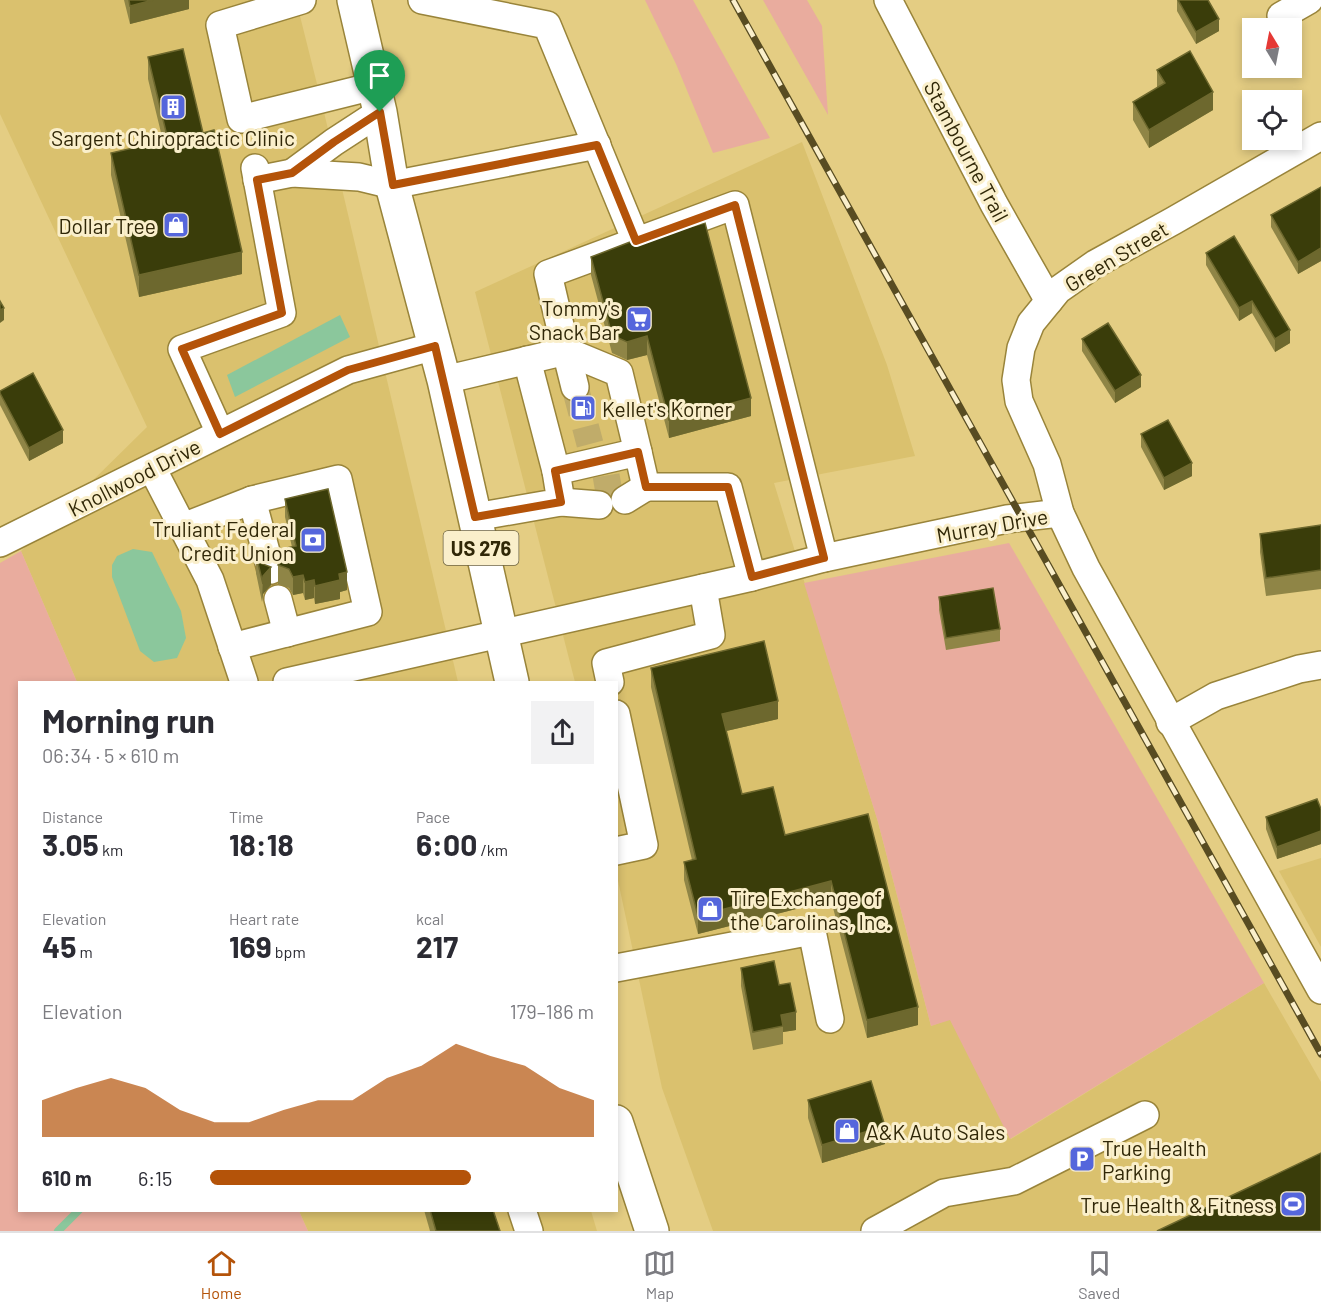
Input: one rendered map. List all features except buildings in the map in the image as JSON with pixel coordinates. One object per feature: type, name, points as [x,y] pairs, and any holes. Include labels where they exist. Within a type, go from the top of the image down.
[{"type":"main road","name":"US 276","points":[[354,0],[377,99],[393,185],[444,380],[512,681]]},
{"type":"main road","points":[[618,1128],[644,1229]]},
{"type":"street","points":[[302,0],[220,25],[241,118],[377,99]]},
{"type":"street","points":[[422,0],[547,25],[636,241]]},
{"type":"street","name":"Stambourne Trail","points":[[888,0],[994,204],[1049,301]]},
{"type":"street","points":[[1281,16],[1309,0]]},
{"type":"street","points":[[292,173],[334,142],[377,99]]},
{"type":"street","name":"Green Street","points":[[1060,513],[1047,464],[1019,401],[1016,380],[1021,348],[1031,323],[1058,290],[1095,264],[1321,136]]},
{"type":"street","points":[[220,434],[182,349],[282,313],[256,174],[292,173],[359,177],[393,185],[597,145]]},
{"type":"street","points":[[575,387],[548,274],[735,205],[824,558]]},
{"type":"street","name":"Knollwood Drive","points":[[0,543],[348,370],[435,346]]},
{"type":"street","points":[[444,380],[566,351],[619,373],[638,452],[618,494]]},
{"type":"street","points":[[527,360],[561,502]]},
{"type":"street","points":[[555,471],[592,453],[638,452]]},
{"type":"street","points":[[152,468],[210,580],[244,681]]},
{"type":"street","points":[[183,527],[252,500],[338,479],[368,612],[232,647]]},
{"type":"street","points":[[475,517],[618,494],[728,487],[752,577]]},
{"type":"street","points":[[252,500],[271,570]]},
{"type":"street","name":"Murray Drive","points":[[291,681],[752,577],[824,558],[1007,519],[1060,513],[1086,568],[1170,722],[1312,956],[1321,990]]},
{"type":"street","points":[[610,681],[606,663],[711,635],[703,588]]},
{"type":"street","points":[[278,599],[287,633]]},
{"type":"street","points":[[1170,722],[1216,696],[1299,669],[1321,665]]},
{"type":"street","points":[[618,724],[645,845],[618,851]]},
{"type":"street","points":[[618,968],[812,931],[830,1019]]},
{"type":"street","points":[[875,1231],[944,1192],[1014,1181],[1145,1114]]},
{"type":"street","points":[[523,1212],[529,1231]]},
{"type":"shaded area","points":[[0,0],[296,0],[458,681],[77,681],[21,551],[147,427],[0,114]]},
{"type":"shaded area","points":[[645,0],[693,0],[770,138],[713,153],[676,64]]},
{"type":"shaded area","points":[[763,0],[807,0],[822,26],[828,115]]},
{"type":"shaded area","points":[[802,142],[887,365],[915,456],[774,483],[878,822],[931,1026],[950,1019],[1011,1139],[1264,983],[1321,1082],[1321,1231],[713,1231],[662,1088],[618,881],[618,681],[575,681],[475,292]]},
{"type":"shaded area","points":[[340,315],[350,337],[235,397],[227,375]]},
{"type":"shaded area","points":[[1009,543],[1264,983],[1010,1139],[950,1020],[931,1026],[878,822],[804,583]]},
{"type":"shaded area","points":[[133,549],[152,552],[181,611],[186,638],[177,658],[154,662],[140,651],[112,577],[112,565],[117,556]]},
{"type":"shaded area","points":[[21,551],[77,681],[18,681],[18,1212],[299,1212],[308,1231],[0,1231],[0,563]]},
{"type":"shaded area","points":[[1321,858],[1321,947],[1279,871]]},
{"type":"shaded area","points":[[299,1212],[591,1212],[597,1231],[308,1231]]},
{"type":"waterway","points":[[58,1231],[77,1212]]},
{"type":"tunnel","points":[[575,387],[590,444]]},
{"type":"tunnel","points":[[595,491],[625,486]]},
{"type":"railway","points":[[733,0],[1321,1054]]},
{"type":"place","name":"Sargent Chiropractic Clinic","points":[[173,107]]},
{"type":"place","name":"Dollar Tree","points":[[176,225]]},
{"type":"place","name":"Tommy's Snack Bar","points":[[639,319]]},
{"type":"place","name":"Kellet's Korner","points":[[583,408]]},
{"type":"place","name":"Truliant Federal Credit Union","points":[[313,540]]},
{"type":"place","name":"Tire Exchange of the Carolinas, Inc.","points":[[710,909]]},
{"type":"place","name":"A&K Auto Sales","points":[[847,1131]]},
{"type":"place","name":"True Health Parking","points":[[1082,1159]]},
{"type":"place","name":"True Health & Fitness","points":[[1293,1204]]},
{"type":"route","points":[[380,112],[393,185],[597,145],[636,241],[735,205],[824,558],[752,577],[728,487],[646,487],[638,452],[555,471],[561,502],[475,517],[435,346],[348,370],[220,434],[182,349],[282,313],[257,180],[292,173],[380,112]]}]
